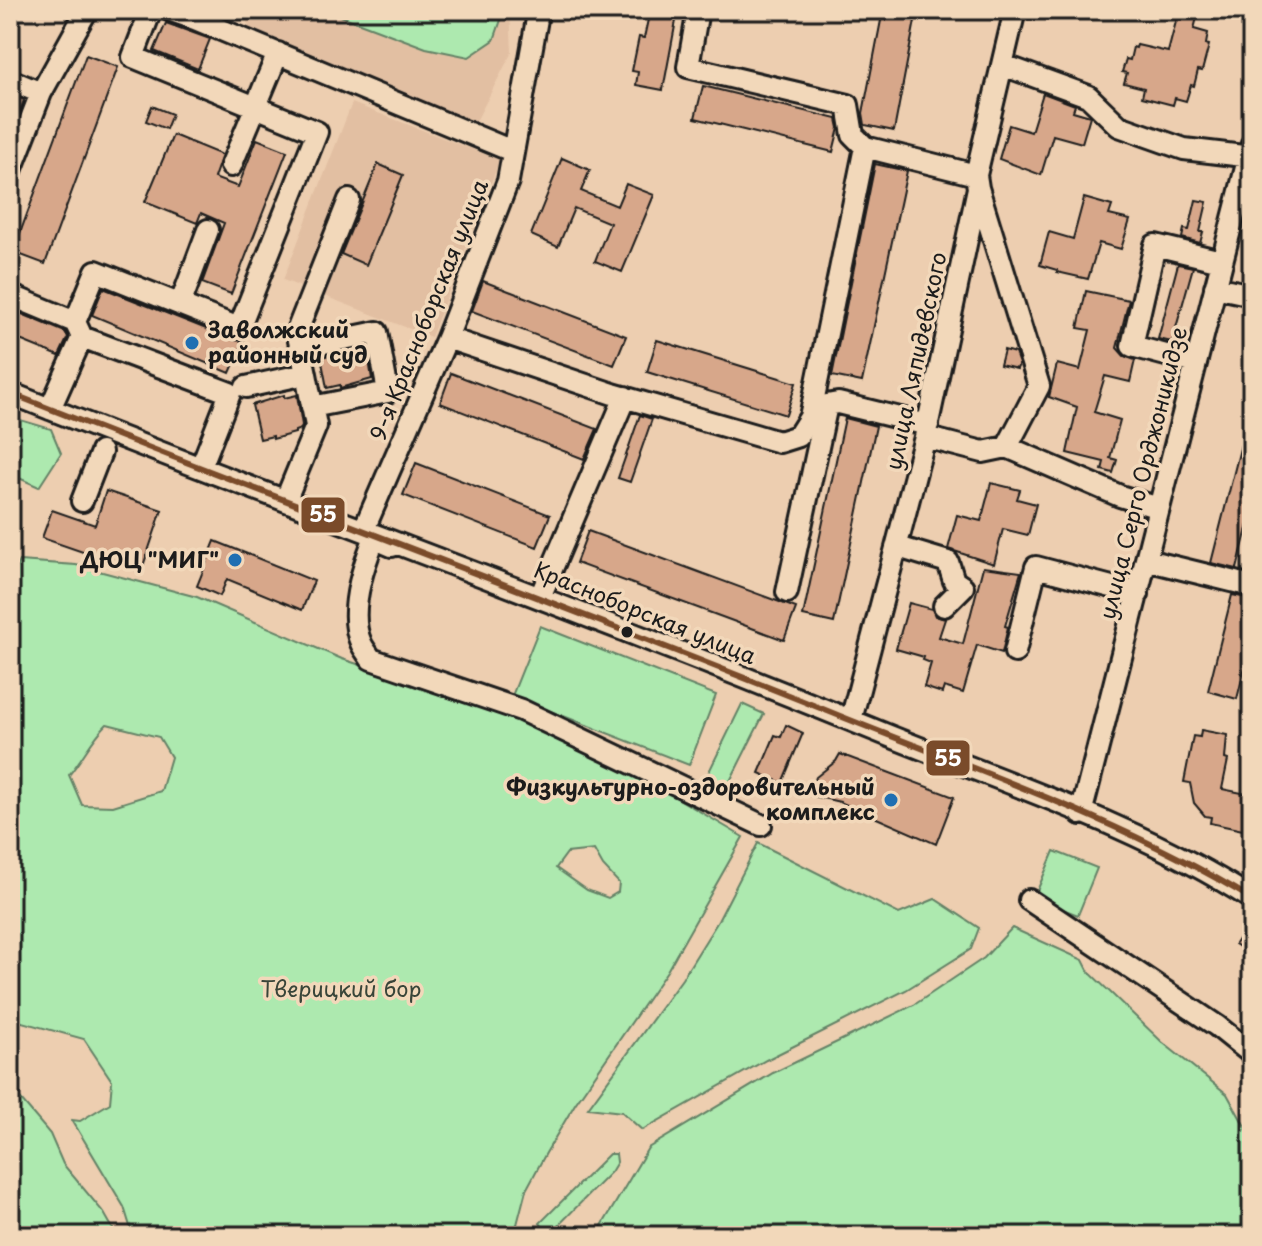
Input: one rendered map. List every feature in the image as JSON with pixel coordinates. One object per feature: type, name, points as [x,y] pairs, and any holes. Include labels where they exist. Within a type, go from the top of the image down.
[{"type":"street","points":[[10,173],[14,150],[41,93],[87,10]]},
{"type":"street","points":[[50,409],[96,271],[239,328],[317,132],[133,57],[151,10]]},
{"type":"street","points":[[169,10],[197,14],[278,53],[512,151]]},
{"type":"street","name":"9-я Красноборская улица","points":[[364,529],[447,338],[508,181],[537,19],[536,10]]},
{"type":"street","points":[[698,10],[688,67],[848,105],[853,135],[865,147],[977,182],[1039,386],[1007,447]]},
{"type":"street","name":"улица Ляпидевского","points":[[851,720],[926,431],[1015,10]]},
{"type":"street","points":[[231,166],[278,53]]},
{"type":"street","points":[[1003,65],[1088,96],[1119,126],[1184,149],[1251,152]]},
{"type":"street","points":[[10,80],[41,93]]},
{"type":"street","points":[[787,592],[865,147]]},
{"type":"street","name":"улица Серго Орджоникидзе","points":[[1081,814],[1251,152]]},
{"type":"street","points":[[286,499],[316,426],[297,331],[349,200]]},
{"type":"street","points":[[180,305],[208,230]]},
{"type":"street","points":[[1196,363],[1132,346],[1155,245],[1221,261]]},
{"type":"street","points":[[1215,287],[1252,295]]},
{"type":"street","points":[[10,295],[79,329],[243,383],[306,374]]},
{"type":"street","points":[[300,348],[377,332],[388,392],[312,407]]},
{"type":"street","points":[[447,338],[625,397],[779,442],[798,436],[819,411],[838,403],[983,452],[1007,447],[1120,496],[1159,508]]},
{"type":"street","points":[[201,467],[243,383]]},
{"type":"street","name":"Красноборская улица","points":[[10,393],[851,720],[1081,814],[1218,877],[1252,899]]},
{"type":"street","points":[[540,597],[625,397]]},
{"type":"street","points":[[82,501],[101,452]]},
{"type":"street","points":[[456,565],[445,567],[378,540],[373,542],[359,594],[356,623],[360,642],[371,659],[521,710],[761,825]]},
{"type":"street","points":[[898,547],[948,562],[954,581],[963,587],[944,606]]},
{"type":"street","points":[[1146,560],[1252,586]]},
{"type":"street","points":[[1015,652],[1036,567],[1138,594]]},
{"type":"street","points":[[1029,900],[1217,1026],[1252,1054]]},
{"type":"shaded area","points":[[242,10],[510,10],[512,52],[472,129],[255,42]]},
{"type":"shaded area","points":[[352,103],[500,160],[431,337],[283,280]]},
{"type":"green space","points":[[325,10],[504,11],[494,40],[469,57],[426,48]]},
{"type":"green space","points":[[10,417],[51,429],[61,453],[39,487],[10,474]]},
{"type":"green space","name":"Тверицкий бор","points":[[19,561],[76,565],[197,597],[342,659],[562,730],[743,837],[667,971],[575,1104],[546,1153],[526,1190],[514,1236],[133,1236],[124,1207],[72,1120],[80,1121],[110,1103],[112,1081],[84,1039],[18,1021],[10,1007],[10,581]],"holes":[[[107,724],[159,737],[171,757],[161,791],[113,806],[82,805],[69,775]],[[594,850],[603,866],[619,883],[618,892],[608,898],[587,890],[556,868],[567,853]]]},
{"type":"green space","points":[[540,626],[716,695],[689,765],[512,696]]},
{"type":"green space","points":[[742,704],[764,714],[725,791],[702,786]]},
{"type":"green space","points":[[758,843],[899,914],[935,899],[979,928],[971,949],[906,990],[766,1060],[642,1130],[622,1112],[588,1108],[682,979],[718,921]]},
{"type":"green space","points":[[1054,851],[1097,868],[1078,915],[1034,898]]},
{"type":"green space","points":[[1012,928],[1083,960],[1089,972],[1162,1042],[1227,1094],[1252,1139],[1252,1236],[596,1236],[648,1148],[773,1073],[914,1005],[984,958]]},
{"type":"green space","points":[[10,1087],[50,1134],[63,1164],[104,1213],[117,1236],[10,1236]]},
{"type":"green space","points":[[609,1154],[616,1154],[617,1162],[611,1172],[549,1235],[540,1223]]},
{"type":"building","points":[[650,10],[678,10],[663,90],[636,85],[638,72],[632,71],[639,37],[644,38]]},
{"type":"building","points":[[883,10],[917,10],[894,131],[865,125],[863,113]]},
{"type":"building","points":[[1179,10],[1199,10],[1194,29],[1208,33],[1206,44],[1209,45],[1202,71],[1198,70],[1186,101],[1175,98],[1173,105],[1142,97],[1144,88],[1124,83],[1127,73],[1122,72],[1126,59],[1130,60],[1133,47],[1137,45],[1168,52]]},
{"type":"building","points":[[166,23],[210,39],[198,69],[154,51]]},
{"type":"building","points":[[86,55],[118,67],[45,264],[13,252]]},
{"type":"building","points":[[703,86],[837,119],[839,128],[833,152],[695,118]]},
{"type":"building","points":[[1043,93],[1075,105],[1073,111],[1090,116],[1082,143],[1053,135],[1041,175],[999,159],[1009,125],[1031,132]]},
{"type":"building","points":[[10,94],[24,100],[10,137]]},
{"type":"building","points":[[152,106],[172,114],[166,129],[146,121]]},
{"type":"building","points":[[173,135],[222,155],[214,178],[238,187],[257,139],[287,151],[231,294],[202,283],[224,223],[201,213],[197,223],[145,202]]},
{"type":"building","points":[[562,158],[590,170],[581,191],[617,206],[626,184],[654,195],[622,272],[595,261],[610,223],[574,208],[558,247],[531,235]]},
{"type":"building","points":[[378,164],[403,175],[366,265],[341,254]]},
{"type":"building","points":[[875,164],[907,171],[862,382],[832,376]]},
{"type":"building","points":[[1084,198],[1112,206],[1109,215],[1130,220],[1121,249],[1099,243],[1088,279],[1040,265],[1049,232],[1073,239]]},
{"type":"building","points":[[1196,200],[1207,202],[1200,243],[1182,238],[1184,229],[1189,230]]},
{"type":"building","points":[[1178,264],[1193,267],[1172,342],[1158,339]]},
{"type":"building","points":[[483,281],[626,336],[614,365],[472,311]]},
{"type":"building","points":[[103,288],[234,340],[244,341],[230,373],[92,315]]},
{"type":"building","points":[[1086,291],[1129,300],[1117,348],[1124,356],[1135,360],[1130,382],[1105,376],[1094,412],[1120,420],[1110,458],[1117,460],[1113,473],[1102,470],[1104,462],[1067,453],[1077,407],[1049,397],[1057,364],[1080,370],[1090,330],[1078,328]]},
{"type":"building","points":[[10,309],[65,332],[68,337],[59,356],[10,336]]},
{"type":"building","points":[[657,340],[796,383],[786,415],[647,372]]},
{"type":"building","points":[[367,347],[372,379],[340,388],[340,385],[327,388],[321,357]]},
{"type":"building","points":[[1004,350],[1015,353],[1019,364],[1017,369],[1000,365]]},
{"type":"building","points":[[451,373],[597,429],[584,459],[440,403]]},
{"type":"building","points":[[284,395],[284,398],[297,395],[301,429],[273,439],[273,436],[260,439],[252,405]]},
{"type":"building","points":[[640,415],[652,419],[630,482],[618,478]]},
{"type":"building","points":[[1248,417],[1252,417],[1252,508],[1237,569],[1211,563]]},
{"type":"building","points":[[845,418],[876,426],[834,623],[803,616]]},
{"type":"building","points":[[416,463],[550,515],[537,547],[403,495]]},
{"type":"building","points":[[991,483],[1020,490],[1017,499],[1036,504],[1028,535],[1003,529],[994,564],[948,549],[957,515],[981,521]]},
{"type":"building","points":[[106,491],[162,510],[141,572],[42,538],[52,510],[95,525]]},
{"type":"building","points":[[588,531],[796,608],[784,640],[576,563]]},
{"type":"building","name":"ДЮЦ \"МИГ\"","points":[[215,541],[314,581],[302,610],[227,579],[220,596],[197,586]]},
{"type":"building","points":[[983,567],[1021,572],[1005,626],[1008,627],[1002,653],[977,645],[963,693],[944,687],[942,693],[924,687],[931,663],[923,660],[924,657],[896,649],[909,603],[932,609],[935,616],[945,619],[939,637],[963,644]]},
{"type":"building","points":[[1232,595],[1252,599],[1252,638],[1237,699],[1208,691]]},
{"type":"building","points":[[786,725],[803,733],[782,783],[759,773],[775,735],[781,737]]},
{"type":"building","points":[[1201,730],[1227,735],[1225,759],[1228,760],[1222,789],[1252,798],[1252,832],[1210,823],[1211,817],[1205,816],[1194,803],[1190,783],[1184,782],[1193,736],[1200,737]]},
{"type":"building","name":"Физкультурно-оздоровительный комплекс","points":[[840,754],[954,797],[936,844],[840,802],[809,795],[816,777]]},
{"type":"building","points":[[1244,930],[1252,935],[1252,955],[1235,944]]},
{"type":"transit line","name":"55","points":[[10,393],[1050,799],[1153,845],[1252,899]]},
{"type":"place","name":"Заволжский районный суд","points":[[192,343]]},
{"type":"place","name":"ДЮЦ \"МИГ\"","points":[[235,560]]},
{"type":"place","name":"Физкультурно-оздоровительный комплекс","points":[[891,800]]}]
